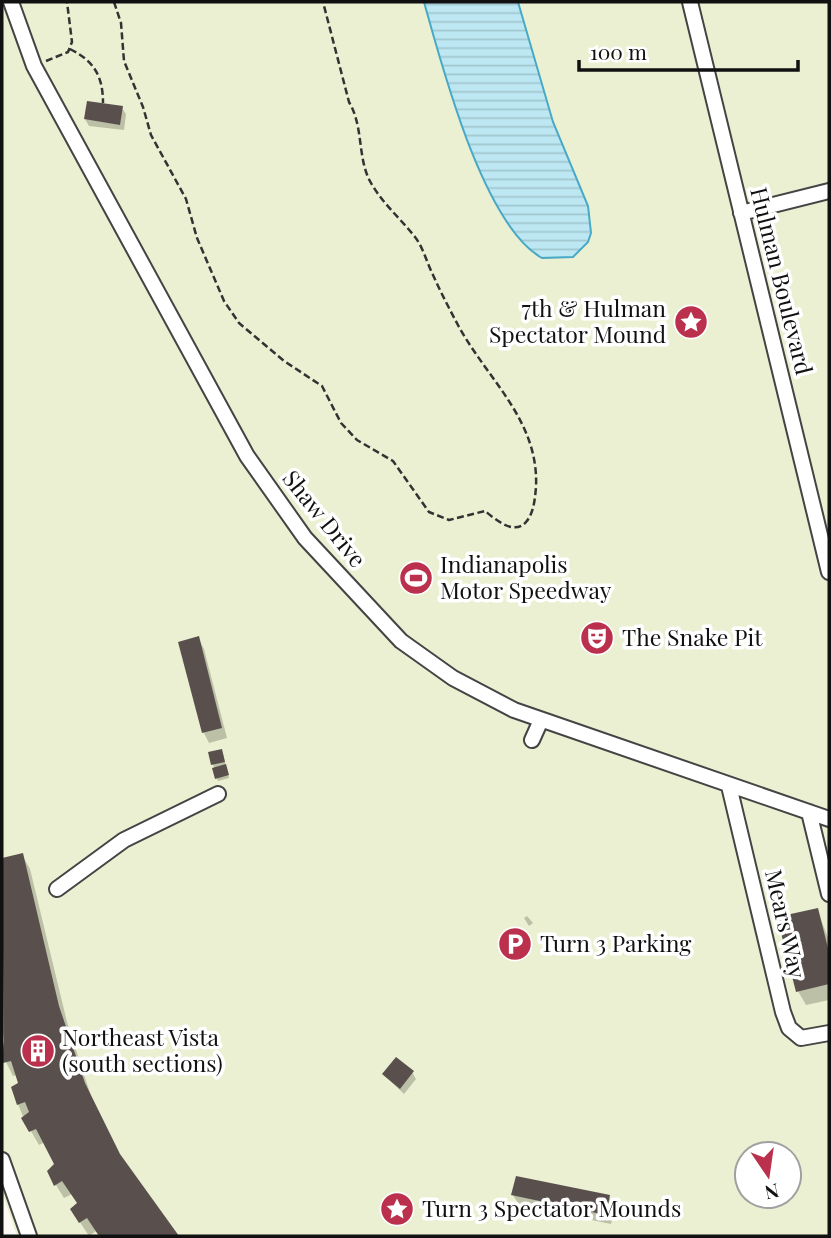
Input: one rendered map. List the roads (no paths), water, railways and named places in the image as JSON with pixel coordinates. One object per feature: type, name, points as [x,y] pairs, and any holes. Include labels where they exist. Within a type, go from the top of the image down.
[{"type":"street","name":"Shaw Drive","points":[[11,2],[34,66],[212,396],[267,486],[305,538],[401,641],[453,678],[493,700],[541,720],[829,819]]},
{"type":"street","name":"Hulman Boulevard","points":[[690,2],[829,572]]},
{"type":"street","points":[[741,213],[829,191]]},
{"type":"street","points":[[532,740],[541,720]]},
{"type":"street","name":"Mears Way","points":[[729,786],[789,1028],[801,1038],[829,1033]]},
{"type":"street","points":[[57,889],[124,839],[218,794]]},
{"type":"street","points":[[809,812],[829,894]]},
{"type":"street","points":[[2,1160],[29,1236]]},
{"type":"water","points":[[424,2],[518,2],[553,122],[588,206],[591,233],[588,242],[573,257],[542,258],[521,240],[501,213],[468,142]]},
{"type":"place","name":"7th & Hulman Spectator Mound","points":[[691,322]]},
{"type":"place","name":"Indianapolis Motor Speedway","points":[[416,578]]},
{"type":"place","name":"The Snake Pit","points":[[597,638]]},
{"type":"place","name":"Turn 3 Parking","points":[[515,944]]},
{"type":"place","name":"Northeast Vista (south sections)","points":[[38,1051]]},
{"type":"place","name":"Turn 3 Spectator Mounds","points":[[397,1209]]}]
